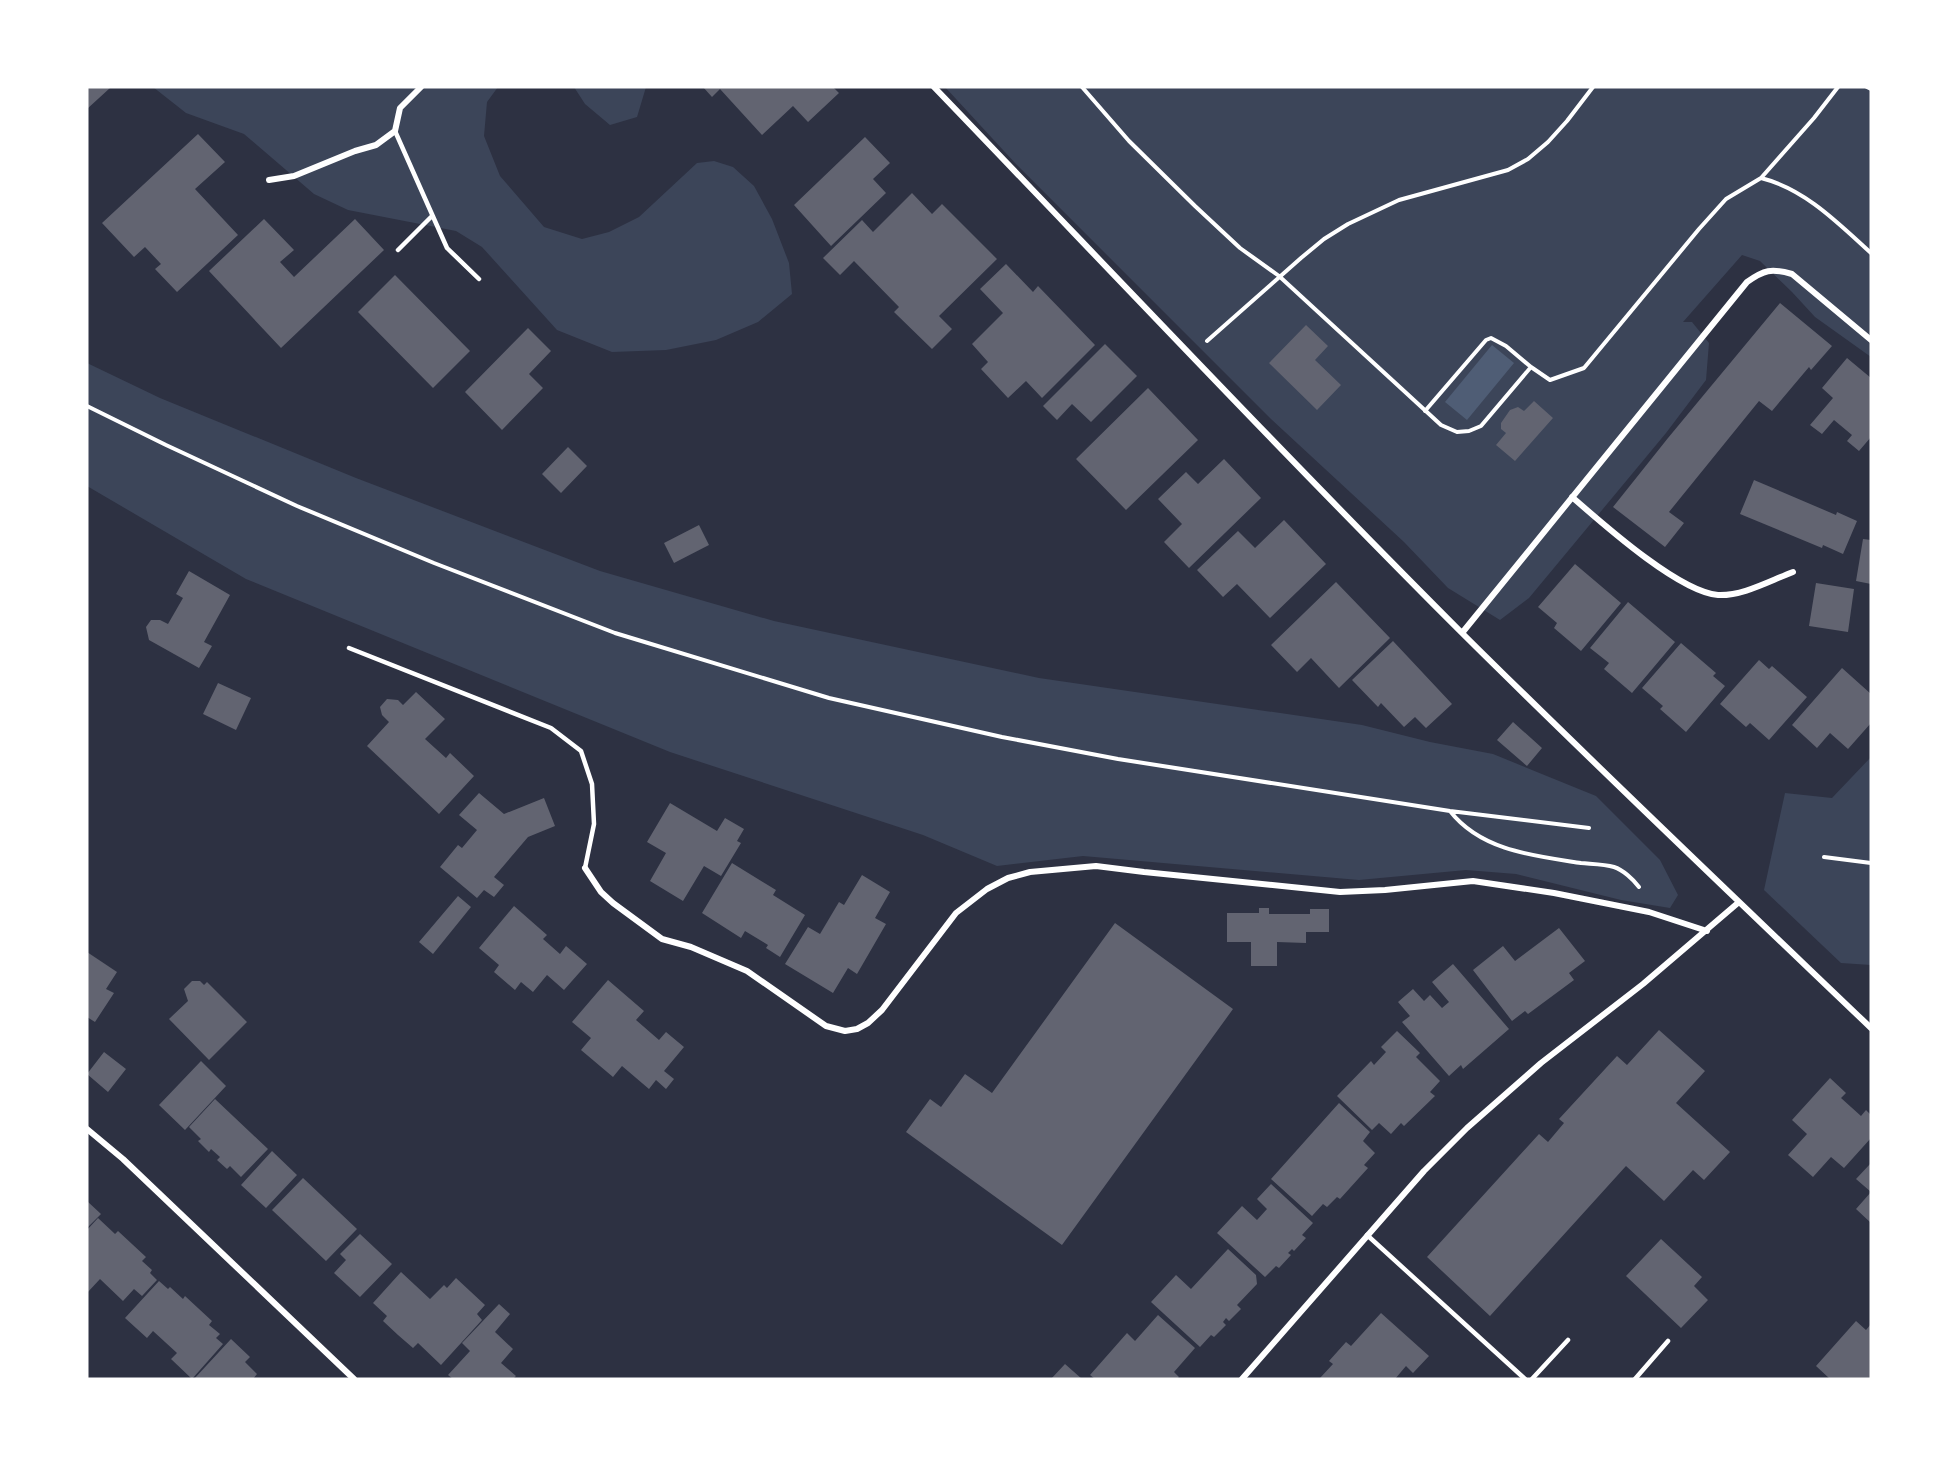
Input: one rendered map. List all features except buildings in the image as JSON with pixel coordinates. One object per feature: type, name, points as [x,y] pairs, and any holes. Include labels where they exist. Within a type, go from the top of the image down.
[{"type":"street","points":[[269,180],[294,176],[355,151],[376,145],[395,131],[400,108],[421,87]]},
{"type":"street","points":[[934,87],[1191,356],[1462,633],[1623,791],[1871,1028]]},
{"type":"street","points":[[1462,633],[1747,282],[1761,272],[1779,270],[1792,274],[1871,340]]},
{"type":"street","points":[[1572,497],[1618,537],[1661,568],[1701,592],[1720,595],[1748,590],[1793,572]]},
{"type":"street","points":[[585,868],[601,892],[662,939],[709,954],[747,972],[826,1026],[845,1031],[857,1029],[868,1023],[882,1010],[956,913],[970,900],[1008,878],[1030,872],[1096,866],[1340,892],[1473,881],[1554,892],[1649,912],[1707,931]]},
{"type":"street","points":[[1242,1379],[1424,1171],[1499,1099],[1541,1063],[1643,984],[1739,902]]},
{"type":"street","points":[[87,1129],[123,1159],[354,1379]]},
{"type":"lane","points":[[395,131],[447,248],[479,279]]},
{"type":"lane","points":[[398,250],[432,216]]},
{"type":"lane","points":[[349,648],[550,728],[581,751],[592,784],[594,824],[585,868]]},
{"type":"lane","points":[[1367,1235],[1525,1379]]},
{"type":"lane","points":[[1532,1379],[1568,1340]]},
{"type":"lane","points":[[1635,1379],[1668,1341]]},
{"type":"path","points":[[1082,87],[1129,141],[1195,206],[1240,248],[1280,276],[1441,425],[1457,432],[1469,431],[1481,426],[1531,367]]},
{"type":"path","points":[[1191,356],[1324,238],[1399,200],[1508,170],[1528,159],[1548,142],[1593,87]]},
{"type":"path","points":[[1425,411],[1486,340],[1491,338],[1506,346],[1550,380],[1584,368],[1726,199],[1761,178],[1838,87]]},
{"type":"path","points":[[1761,178],[1776,182],[1824,211],[1871,253]]},
{"type":"path","points":[[87,406],[166,446],[297,506],[445,567],[615,633],[829,698],[1002,737],[1118,759],[1450,811],[1589,828]]},
{"type":"path","points":[[1450,811],[1460,824],[1473,833],[1516,852],[1615,867],[1632,878],[1644,894],[1649,912]]},
{"type":"path","points":[[1824,857],[1871,863]]},
{"type":"shaded area","points":[[153,87],[498,87],[487,102],[484,136],[500,176],[544,227],[582,239],[609,232],[639,217],[697,163],[714,161],[733,167],[754,186],[772,219],[789,263],[792,294],[758,322],[716,340],[666,350],[612,352],[557,330],[482,247],[456,231],[348,210],[314,194],[244,134],[186,113]]},
{"type":"shaded area","points":[[574,87],[646,87],[637,117],[610,125],[585,104]]},
{"type":"shaded area","points":[[945,87],[1871,87],[1871,357],[1815,317],[1760,261],[1742,255],[1683,322],[1692,322],[1709,343],[1706,380],[1666,433],[1529,598],[1500,620],[1448,588],[1404,542],[1271,419],[1015,163]]},
{"type":"shaded area","points":[[1492,345],[1514,363],[1467,420],[1445,402]]},
{"type":"shaded area","points":[[87,363],[160,398],[356,478],[600,571],[774,621],[1039,678],[1362,725],[1430,742],[1493,754],[1596,796],[1660,860],[1678,895],[1670,908],[1621,900],[1516,874],[1466,870],[1359,880],[1083,856],[997,866],[923,835],[670,752],[246,579],[87,486]]},
{"type":"shaded area","points":[[1871,757],[1871,965],[1841,963],[1764,890],[1785,793],[1832,798]]}]
